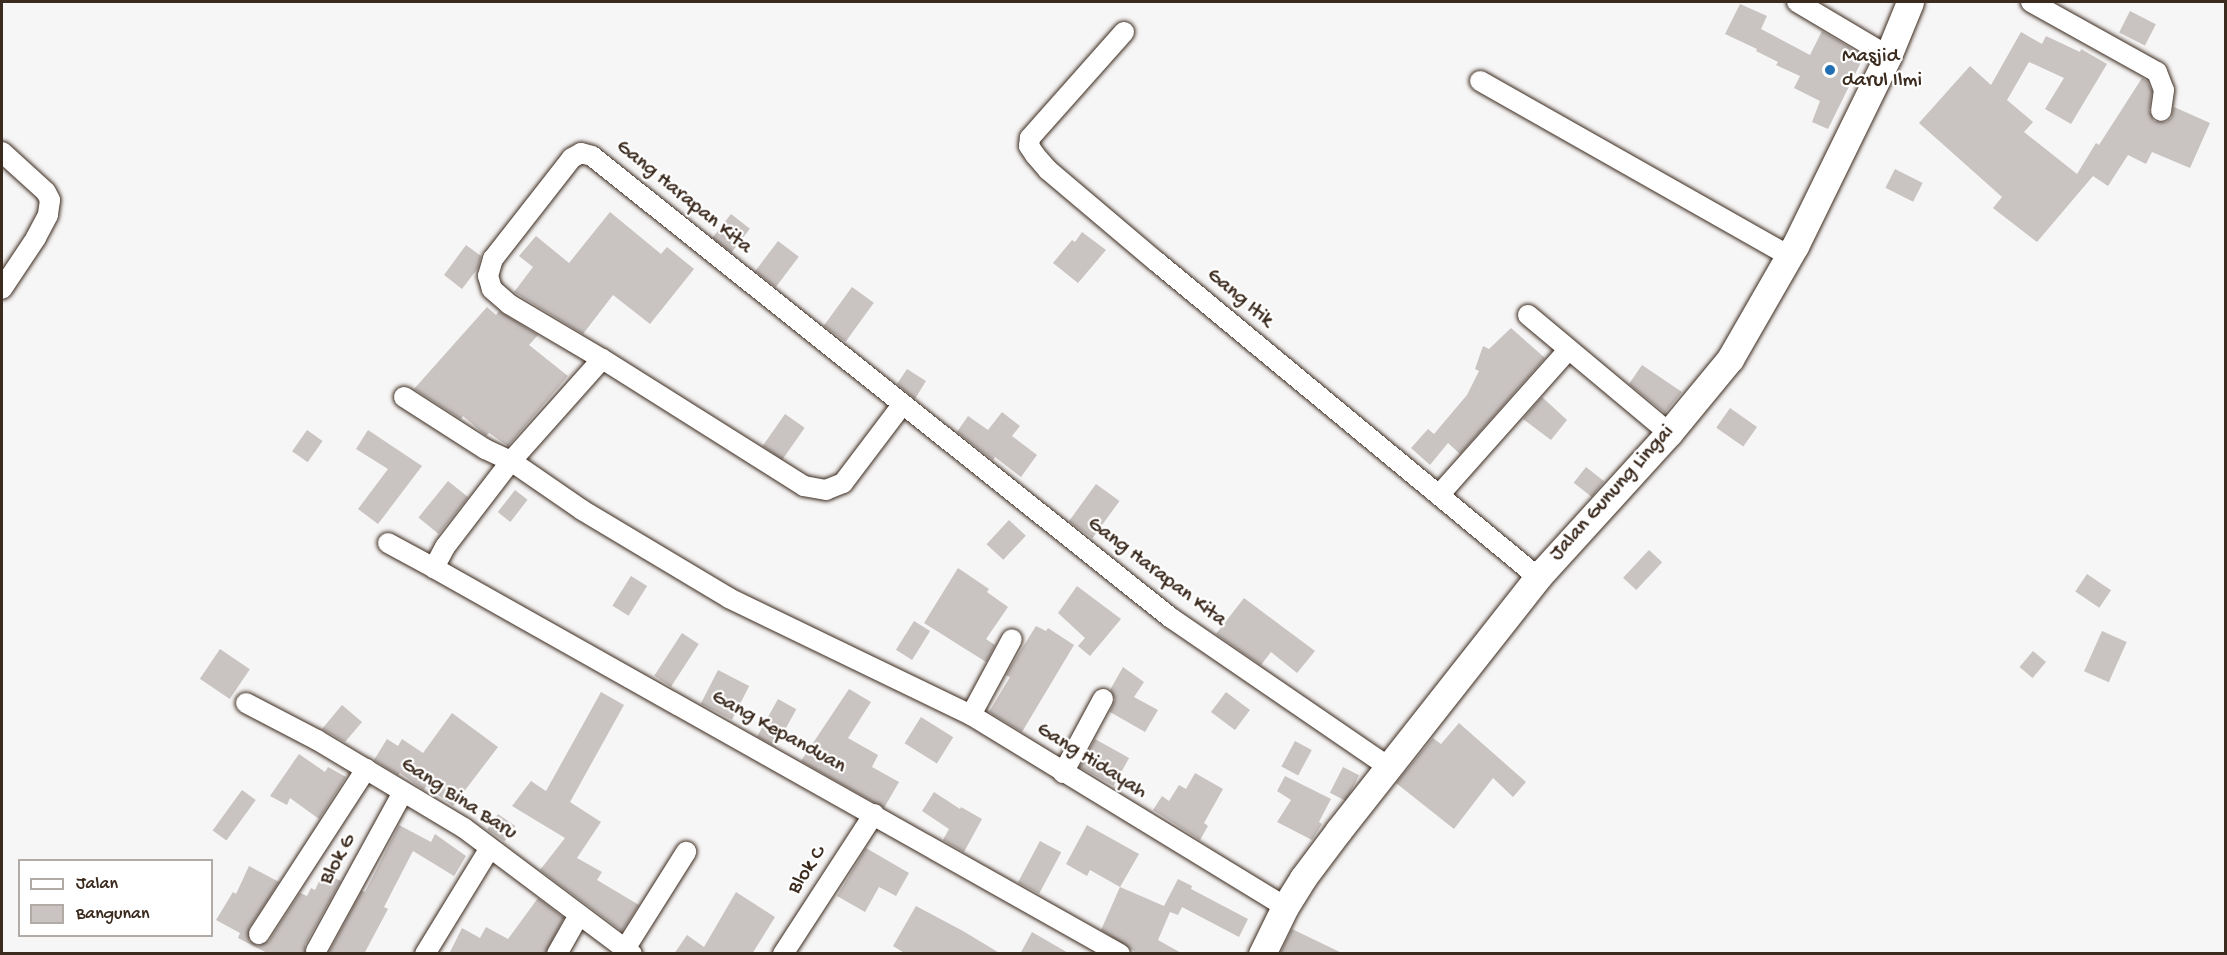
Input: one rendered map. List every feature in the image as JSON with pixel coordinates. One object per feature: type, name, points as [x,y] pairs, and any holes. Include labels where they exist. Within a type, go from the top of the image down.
[{"type":"street","points":[[1797,2],[1888,56]]},
{"type":"street","name":"Jalan Gunung Lingai","points":[[1262,954],[1284,907],[1303,878],[1538,577],[1669,433],[1730,359],[1789,256],[1888,56],[1910,2]]},
{"type":"street","points":[[2031,2],[2157,72],[2164,90],[2161,111]]},
{"type":"street","name":"Gang Itik","points":[[1124,32],[1030,138],[1029,146],[1035,155],[1048,170],[1148,254],[1538,577]]},
{"type":"street","points":[[1480,81],[1789,256]]},
{"type":"street","points":[[2,152],[46,192],[50,200],[48,215],[36,238],[3,282]]},
{"type":"street","name":"Gang Harapan Kita","points":[[902,405],[843,483],[826,490],[804,486],[602,359],[508,304],[492,289],[488,276],[493,259],[572,158],[581,153],[592,156],[1171,618],[1389,767]]},
{"type":"street","points":[[1528,315],[1669,433]]},
{"type":"street","points":[[1439,495],[1569,349]]},
{"type":"street","points":[[434,568],[446,547],[512,461],[602,359]]},
{"type":"street","name":"Gang Hidayah","points":[[404,397],[485,449],[512,461],[582,510],[729,598],[869,664],[971,716],[1284,907]]},
{"type":"street","name":"Gang Kepanduan","points":[[388,543],[1120,954]]},
{"type":"street","points":[[971,716],[1012,639]]},
{"type":"street","points":[[1063,773],[1103,699]]},
{"type":"street","name":"Gang Bina Baru","points":[[246,703],[317,740],[464,828],[628,951]]},
{"type":"street","points":[[259,934],[366,770]]},
{"type":"street","name":"Blok G","points":[[316,951],[403,792]]},
{"type":"street","name":"Blok C","points":[[783,954],[874,814]]},
{"type":"street","points":[[425,954],[490,848]]},
{"type":"street","points":[[628,951],[686,852]]},
{"type":"street","points":[[557,954],[579,915]]},
{"type":"building","points":[[1740,4],[1767,16],[1761,29],[1810,55],[1822,31],[1864,56],[1828,129],[1812,122],[1820,101],[1794,88],[1800,76],[1776,65],[1778,62],[1756,51],[1757,49],[1725,34]]},
{"type":"building","points":[[2130,11],[2156,24],[2145,46],[2119,32]]},
{"type":"building","points":[[2021,32],[2042,44],[2046,36],[2080,52],[2081,49],[2107,64],[2071,124],[2045,109],[2064,78],[2029,62],[2007,100],[2033,122],[2024,132],[2077,174],[2096,143],[2099,145],[2142,78],[2147,81],[2152,91],[2149,110],[2154,121],[2166,122],[2171,118],[2174,107],[2210,123],[2190,168],[2152,152],[2146,164],[2128,155],[2108,186],[2093,176],[2037,242],[1993,208],[2002,197],[1919,123],[1970,66],[1991,85]]},
{"type":"building","points":[[1895,169],[1923,183],[1913,202],[1885,188]]},
{"type":"building","points":[[610,212],[661,254],[667,247],[694,269],[650,324],[613,295],[583,334],[514,292],[533,267],[519,256],[536,236],[569,263]]},
{"type":"building","points":[[731,214],[750,229],[731,252],[713,238]]},
{"type":"building","points":[[1082,232],[1106,250],[1078,283],[1053,263],[1072,240],[1075,242]]},
{"type":"building","points":[[778,241],[799,257],[776,287],[755,271]]},
{"type":"building","points":[[466,245],[481,256],[478,268],[462,289],[444,275]]},
{"type":"building","points":[[852,287],[874,303],[846,342],[824,326]]},
{"type":"building","points":[[487,307],[496,315],[499,311],[538,335],[529,345],[568,376],[508,446],[489,433],[486,436],[463,416],[461,419],[414,389]]},
{"type":"building","points":[[1511,328],[1545,358],[1460,454],[1448,443],[1430,465],[1411,448],[1428,429],[1434,434],[1467,395],[1479,371],[1475,369],[1483,346],[1489,349]]},
{"type":"building","points":[[1642,365],[1682,392],[1665,413],[1629,384]]},
{"type":"building","points":[[907,369],[926,381],[915,399],[897,384]]},
{"type":"building","points":[[1542,397],[1567,420],[1551,440],[1523,419]]},
{"type":"building","points":[[1730,408],[1757,427],[1743,447],[1716,428]]},
{"type":"building","points":[[1002,412],[1020,426],[1012,436],[1037,455],[1021,477],[995,457],[993,460],[957,432],[968,416],[988,430]]},
{"type":"building","points":[[785,414],[805,428],[782,460],[763,446]]},
{"type":"building","points":[[307,430],[323,441],[308,462],[292,451]]},
{"type":"building","points":[[368,430],[422,466],[378,524],[358,509],[388,469],[356,449]]},
{"type":"building","points":[[1586,467],[1604,481],[1592,497],[1574,483]]},
{"type":"building","points":[[448,481],[468,497],[439,534],[418,518]]},
{"type":"building","points":[[1096,484],[1119,501],[1092,538],[1069,521]]},
{"type":"building","points":[[515,490],[528,500],[510,522],[498,512]]},
{"type":"building","points":[[1009,520],[1026,536],[1003,560],[986,544]]},
{"type":"building","points":[[1649,550],[1662,562],[1636,590],[1623,578]]},
{"type":"building","points":[[958,568],[989,589],[987,592],[1008,607],[986,639],[995,645],[986,662],[924,623]]},
{"type":"building","points":[[2087,574],[2111,590],[2099,608],[2075,591]]},
{"type":"building","points":[[631,576],[647,586],[629,616],[612,606]]},
{"type":"building","points":[[1077,586],[1121,619],[1090,656],[1078,646],[1085,638],[1058,613]]},
{"type":"building","points":[[1244,598],[1315,651],[1297,673],[1271,652],[1261,665],[1216,634]]},
{"type":"building","points":[[914,621],[930,631],[912,660],[896,650]]},
{"type":"building","points":[[1036,626],[1046,631],[1048,628],[1074,645],[1022,732],[989,712],[1010,677],[1006,675]]},
{"type":"building","points":[[2102,631],[2127,642],[2109,682],[2084,671]]},
{"type":"building","points":[[682,633],[699,644],[671,687],[654,676]]},
{"type":"building","points":[[220,649],[250,669],[230,699],[200,679]]},
{"type":"building","points":[[2033,651],[2046,662],[2033,678],[2020,667]]},
{"type":"building","points":[[1123,667],[1144,682],[1134,697],[1158,710],[1145,732],[1110,712],[1115,699],[1110,690]]},
{"type":"building","points":[[718,670],[749,686],[732,720],[701,704]]},
{"type":"building","points":[[849,689],[871,702],[848,738],[878,755],[872,767],[899,782],[884,808],[801,761]]},
{"type":"building","points":[[601,692],[624,705],[570,802],[601,822],[577,858],[602,872],[597,880],[639,905],[622,931],[540,870],[565,838],[512,806],[531,781],[546,791]]},
{"type":"building","points":[[1226,692],[1250,710],[1235,730],[1211,712]]},
{"type":"building","points":[[778,699],[796,709],[776,747],[757,737]]},
{"type":"building","points":[[342,705],[362,722],[345,742],[322,729]]},
{"type":"building","points":[[452,713],[498,747],[453,806],[426,786],[424,790],[400,773],[398,775],[374,760],[387,739],[398,746],[402,739],[423,753]]},
{"type":"building","points":[[921,717],[953,737],[937,763],[905,743]]},
{"type":"building","points":[[1459,723],[1526,782],[1513,797],[1493,778],[1454,829],[1396,783],[1433,738],[1441,744]]},
{"type":"building","points":[[1095,739],[1129,758],[1114,786],[1079,767]]},
{"type":"building","points":[[1295,741],[1312,750],[1298,776],[1281,767]]},
{"type":"building","points":[[299,754],[325,772],[328,767],[346,777],[319,819],[290,798],[287,805],[270,796]]},
{"type":"building","points":[[1343,767],[1359,775],[1346,801],[1330,793]]},
{"type":"building","points":[[1195,773],[1223,789],[1204,823],[1208,826],[1200,840],[1153,810],[1162,796],[1169,801],[1179,785],[1186,789]]},
{"type":"building","points":[[1285,776],[1331,799],[1319,822],[1322,824],[1312,840],[1277,822],[1291,800],[1277,791]]},
{"type":"building","points":[[242,790],[256,800],[226,840],[213,830]]},
{"type":"building","points":[[934,792],[960,809],[961,807],[982,819],[964,852],[943,840],[949,829],[922,811]]},
{"type":"building","points":[[498,814],[515,826],[504,842],[487,830]]},
{"type":"building","points":[[399,825],[431,842],[435,834],[466,856],[454,876],[413,851],[384,907],[388,909],[364,954],[328,954],[362,891],[365,892]]},
{"type":"building","points":[[1087,825],[1139,854],[1120,887],[1090,870],[1087,876],[1066,864]]},
{"type":"building","points":[[1040,841],[1061,852],[1039,894],[1018,882]]},
{"type":"building","points":[[866,848],[909,873],[896,896],[879,887],[865,912],[837,896]]},
{"type":"building","points":[[249,866],[279,882],[249,928],[249,940],[258,946],[269,941],[300,893],[307,896],[311,888],[315,890],[323,873],[341,881],[305,945],[305,954],[269,954],[238,938],[240,933],[216,920],[233,892],[236,894]]},
{"type":"building","points":[[1178,879],[1192,886],[1191,889],[1248,919],[1239,937],[1182,907],[1178,915],[1170,912],[1158,940],[1183,954],[1138,954],[1101,930],[1120,887],[1164,906]]},
{"type":"building","points":[[736,892],[775,917],[752,954],[674,954],[687,935],[704,947]]},
{"type":"building","points":[[538,898],[564,918],[545,954],[449,954],[462,928],[480,938],[486,927],[508,939]]},
{"type":"building","points":[[916,906],[1001,954],[906,954],[893,946]]},
{"type":"building","points":[[1292,929],[1344,954],[1280,954]]},
{"type":"building","points":[[1032,932],[1070,954],[1020,954]]},
{"type":"place","name":"Masjid darul Ilmi","points":[[1830,70]]}]
